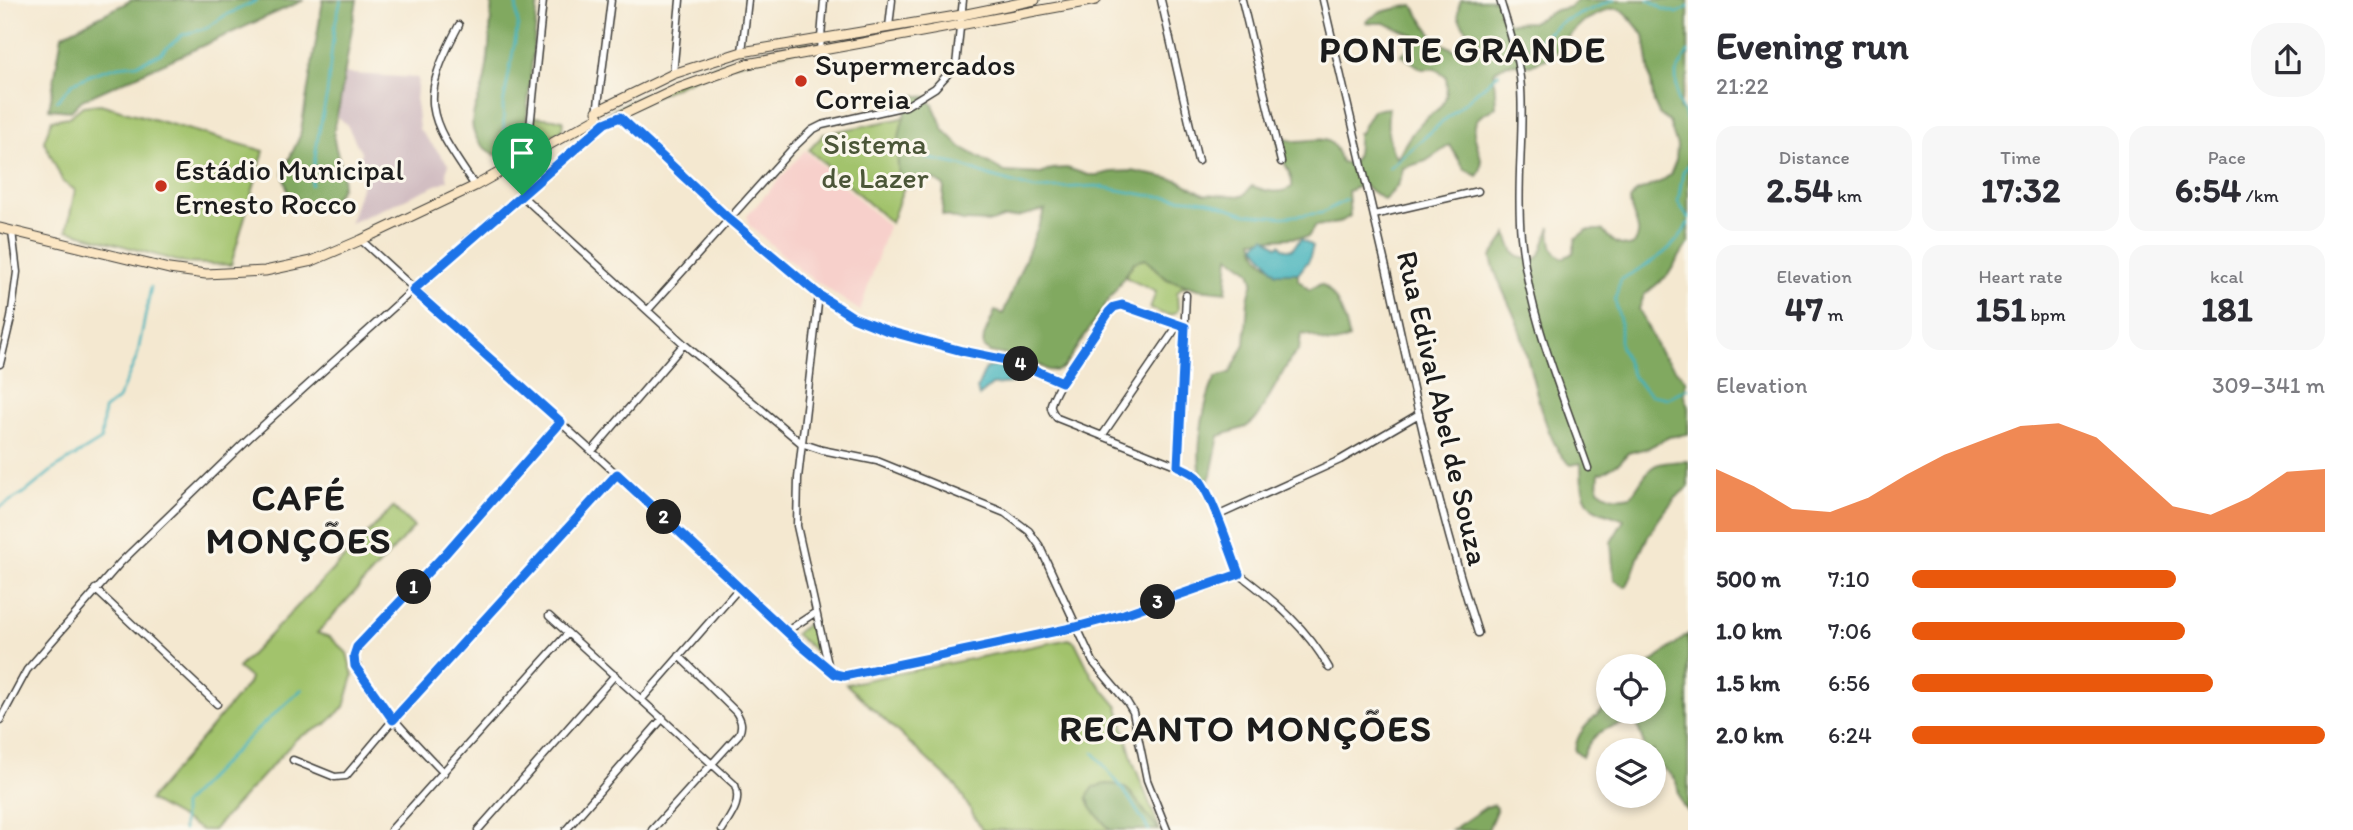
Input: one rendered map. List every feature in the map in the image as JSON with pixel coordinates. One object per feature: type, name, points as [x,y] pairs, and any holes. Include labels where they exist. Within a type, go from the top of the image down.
[{"type":"main road","points":[[0,228],[169,269],[206,274],[241,274],[299,265],[361,240],[475,186],[673,74],[742,52],[962,15],[1032,0]]},
{"type":"main road","points":[[600,117],[620,117],[650,100],[726,70],[771,59],[1096,0]]},
{"type":"street","points":[[527,158],[543,0]]},
{"type":"street","points":[[0,720],[27,670],[95,589],[218,467],[522,195],[600,117],[611,0]]},
{"type":"street","points":[[673,74],[680,0]]},
{"type":"street","points":[[742,52],[748,0]]},
{"type":"street","points":[[820,50],[824,0]]},
{"type":"street","points":[[889,27],[892,0]]},
{"type":"street","points":[[648,310],[792,149],[812,131],[832,121],[906,106],[935,88],[956,65],[963,0]]},
{"type":"street","points":[[1161,0],[1198,161]]},
{"type":"street","points":[[1242,0],[1281,162]]},
{"type":"street","name":"Rua Edival Abel de Souza","points":[[1323,0],[1419,414],[1458,572],[1478,633]]},
{"type":"street","points":[[1500,0],[1517,59],[1521,88],[1519,204],[1525,263],[1549,354],[1588,468]]},
{"type":"street","points":[[459,25],[444,52],[436,75],[432,111],[447,145],[475,186]]},
{"type":"street","points":[[620,117],[729,219],[819,295],[853,317],[878,327],[962,351],[1003,358],[1062,382]]},
{"type":"street","points":[[1374,215],[1478,191]]},
{"type":"street","points":[[522,195],[684,344],[801,443],[877,461],[1005,513],[1029,531],[1039,545],[1093,662],[1133,712],[1147,780],[1167,830]]},
{"type":"street","points":[[0,364],[11,318],[17,272],[12,231]]},
{"type":"street","points":[[361,240],[835,674],[848,676],[1076,627],[1124,614],[1239,574]]},
{"type":"street","points":[[819,295],[801,443],[797,526],[829,669]]},
{"type":"street","points":[[1178,466],[1182,326],[1186,295]]},
{"type":"street","points":[[1182,326],[1122,305],[1114,307],[1062,382],[1051,405],[1052,410],[1057,418],[1195,475],[1217,516],[1239,574],[1276,602],[1302,627],[1318,647],[1329,668]]},
{"type":"street","points":[[1102,436],[1182,326]]},
{"type":"street","points":[[592,451],[684,344]]},
{"type":"street","points":[[1217,516],[1340,460],[1419,414]]},
{"type":"street","points":[[444,773],[393,720],[355,666],[357,647],[445,554],[561,422]]},
{"type":"street","points":[[293,760],[342,778],[617,474]]},
{"type":"street","points":[[642,699],[740,587]]},
{"type":"street","points":[[95,589],[217,704]]},
{"type":"street","points":[[787,631],[816,612]]},
{"type":"street","points":[[549,616],[713,762],[735,785],[738,791],[737,806],[722,830]]},
{"type":"street","points":[[391,830],[568,633]]},
{"type":"street","points":[[652,830],[739,734],[741,720],[736,712],[679,656]]},
{"type":"street","points":[[478,830],[615,675]]},
{"type":"street","points":[[566,830],[663,718]]},
{"type":"shaded area","points":[[338,73],[418,78],[416,101],[419,129],[449,165],[446,171],[448,180],[350,223],[362,184],[361,152],[347,125],[333,112]]},
{"type":"shaded area","points":[[805,150],[888,226],[860,311],[801,271],[749,225],[747,216]]},
{"type":"green space","points":[[132,0],[304,0],[82,100],[71,111],[49,109],[62,35]]},
{"type":"green space","points":[[323,0],[357,0],[334,130],[342,182],[331,201],[312,205],[288,193],[283,172],[300,136]]},
{"type":"green space","points":[[492,0],[538,0],[523,155],[509,158],[488,151],[482,146],[472,127],[487,66]]},
{"type":"green space","points":[[1461,0],[1501,0],[1499,13],[1509,23],[1532,22],[1556,10],[1570,7],[1577,0],[1688,0],[1688,74],[1679,108],[1688,118],[1688,243],[1668,275],[1644,295],[1639,309],[1660,353],[1686,380],[1684,394],[1688,407],[1688,434],[1669,437],[1648,448],[1628,453],[1620,462],[1602,473],[1599,472],[1598,489],[1614,497],[1631,496],[1652,467],[1688,461],[1688,487],[1667,508],[1650,533],[1626,587],[1614,580],[1611,542],[1624,520],[1597,510],[1588,502],[1583,490],[1581,463],[1571,465],[1561,455],[1553,440],[1539,402],[1519,328],[1491,257],[1507,234],[1519,257],[1536,259],[1550,227],[1553,249],[1563,258],[1573,253],[1576,238],[1587,230],[1602,230],[1612,240],[1623,245],[1632,246],[1636,240],[1638,229],[1630,200],[1636,192],[1670,175],[1676,160],[1677,146],[1669,122],[1659,114],[1654,103],[1644,35],[1625,12],[1609,9],[1584,21],[1566,38],[1554,56],[1530,65],[1507,64],[1495,71],[1496,106],[1479,118],[1474,127],[1481,163],[1477,176],[1464,169],[1450,145],[1426,161],[1403,168],[1397,186],[1384,200],[1363,185],[1348,191],[1350,216],[1339,223],[1315,226],[1308,237],[1253,240],[1258,255],[1268,265],[1282,270],[1298,271],[1298,279],[1309,290],[1321,284],[1326,288],[1340,308],[1349,338],[1328,343],[1301,334],[1299,350],[1290,360],[1257,418],[1246,427],[1219,436],[1208,481],[1202,479],[1199,455],[1204,413],[1216,377],[1230,373],[1245,344],[1248,300],[1253,281],[1250,271],[1229,256],[1226,292],[1198,289],[1167,279],[1145,259],[1134,262],[1063,368],[1057,371],[1048,370],[1027,359],[990,352],[983,347],[984,336],[995,311],[1003,314],[1045,210],[992,222],[963,221],[942,215],[944,186],[933,179],[921,179],[912,188],[900,181],[899,137],[905,114],[915,95],[927,97],[944,130],[961,147],[1005,172],[1041,174],[1052,169],[1067,168],[1088,175],[1098,175],[1132,171],[1178,180],[1204,194],[1243,196],[1252,186],[1277,192],[1292,187],[1290,174],[1279,150],[1279,137],[1294,141],[1324,140],[1334,146],[1341,162],[1347,163],[1357,154],[1358,133],[1373,110],[1389,108],[1388,134],[1397,159],[1415,130],[1443,103],[1446,76],[1435,69],[1422,69],[1401,55],[1416,42],[1414,35],[1384,23],[1366,21],[1380,12],[1413,5],[1435,40],[1457,51],[1468,44],[1468,31],[1459,17]]},
{"type":"green space","points":[[809,42],[809,47],[720,67],[610,116],[606,113],[692,72]]},
{"type":"green space","name":"Estádio Municipal Ernesto Rocco","points":[[100,104],[264,151],[231,265],[184,263],[67,230],[75,190],[63,182],[44,141],[52,120],[69,117],[83,106]]},
{"type":"green space","name":"Sistema de Lazer","points":[[933,106],[891,223],[809,150],[824,134],[898,119]]},
{"type":"green space","points":[[534,117],[563,120],[562,130],[543,140],[537,139],[532,132]]},
{"type":"green space","points":[[1145,259],[1167,279],[1189,286],[1181,288],[1177,293],[1178,310],[1175,313],[1165,314],[1150,308],[1156,292],[1125,277],[1134,262]]},
{"type":"green space","points":[[393,507],[414,527],[317,633],[330,637],[347,653],[353,676],[344,707],[325,725],[297,738],[213,830],[202,830],[149,800],[248,684],[250,678],[238,668]]},
{"type":"green space","points":[[811,621],[820,653],[819,654],[795,634]]},
{"type":"green space","points":[[1688,634],[1688,811],[1681,800],[1675,780],[1666,771],[1666,738],[1642,738],[1637,724],[1666,724],[1666,654],[1663,654]]},
{"type":"green space","points":[[1069,639],[1075,642],[1092,676],[1118,707],[1133,762],[1160,830],[982,830],[957,787],[846,684]]},
{"type":"green space","points":[[1596,716],[1596,724],[1623,724],[1597,734],[1582,757],[1575,751],[1576,744],[1582,731]]},
{"type":"green space","points":[[1106,784],[1126,788],[1158,830],[1110,830],[1092,809],[1087,797],[1094,787]]},
{"type":"green space","points":[[1494,805],[1497,808],[1488,830],[1452,830],[1486,807]]},
{"type":"water","points":[[1265,237],[1277,246],[1280,244],[1291,250],[1301,239],[1313,246],[1309,260],[1299,273],[1276,273],[1255,245]]},
{"type":"water","points":[[998,366],[1017,372],[1016,376],[1011,383],[992,385],[979,396],[977,388],[986,368]]},
{"type":"waterway","points":[[57,101],[73,83],[95,73],[137,64],[160,54],[182,35],[207,28],[224,16],[258,0]]},
{"type":"waterway","points":[[311,185],[327,94],[334,28],[341,0]]},
{"type":"waterway","points":[[504,130],[503,105],[518,25],[516,0]]},
{"type":"waterway","points":[[1531,46],[1563,21],[1614,0]]},
{"type":"waterway","points":[[1649,0],[1663,9],[1677,13],[1688,7]]},
{"type":"waterway","points":[[1688,52],[1676,73],[1677,99],[1688,123]]},
{"type":"waterway","points":[[1389,168],[1499,73]]},
{"type":"waterway","points":[[926,158],[960,165],[1035,189],[1096,186],[1146,195],[1208,201],[1246,214],[1283,217],[1322,213],[1346,200]]},
{"type":"waterway","points":[[1688,165],[1683,172],[1678,202],[1688,218]]},
{"type":"waterway","points":[[1688,223],[1668,250],[1620,280],[1615,301],[1620,320],[1620,345],[1633,377],[1651,395],[1668,398],[1688,388]]},
{"type":"waterway","points":[[0,507],[101,440],[104,410],[118,399],[137,357],[151,287]]},
{"type":"waterway","points":[[183,830],[183,804],[251,735],[302,689]]},
{"type":"waterway","points":[[1094,753],[1125,792],[1149,830]]},
{"type":"place","name":"Supermercados Correia","points":[[801,81]]},
{"type":"place","name":"Estádio Municipal Ernesto Rocco","points":[[161,186]]},
{"type":"district","name":"PONTE GRANDE","points":[[1463,49]]},
{"type":"district","name":"CAFÉ MONÇÕES","points":[[299,518]]},
{"type":"district","name":"RECANTO MONÇÕES","points":[[1246,728]]},
{"type":"route","points":[[620,117],[729,219],[819,295],[869,324],[962,351],[1003,358],[1062,382],[1114,307],[1122,305],[1185,327],[1178,466],[1195,475],[1200,481],[1217,516],[1239,574],[1124,614],[1076,627],[844,676],[835,674],[803,647],[617,474],[393,720],[355,666],[357,647],[445,554],[561,422],[413,290],[522,195],[605,123],[620,117]]}]
